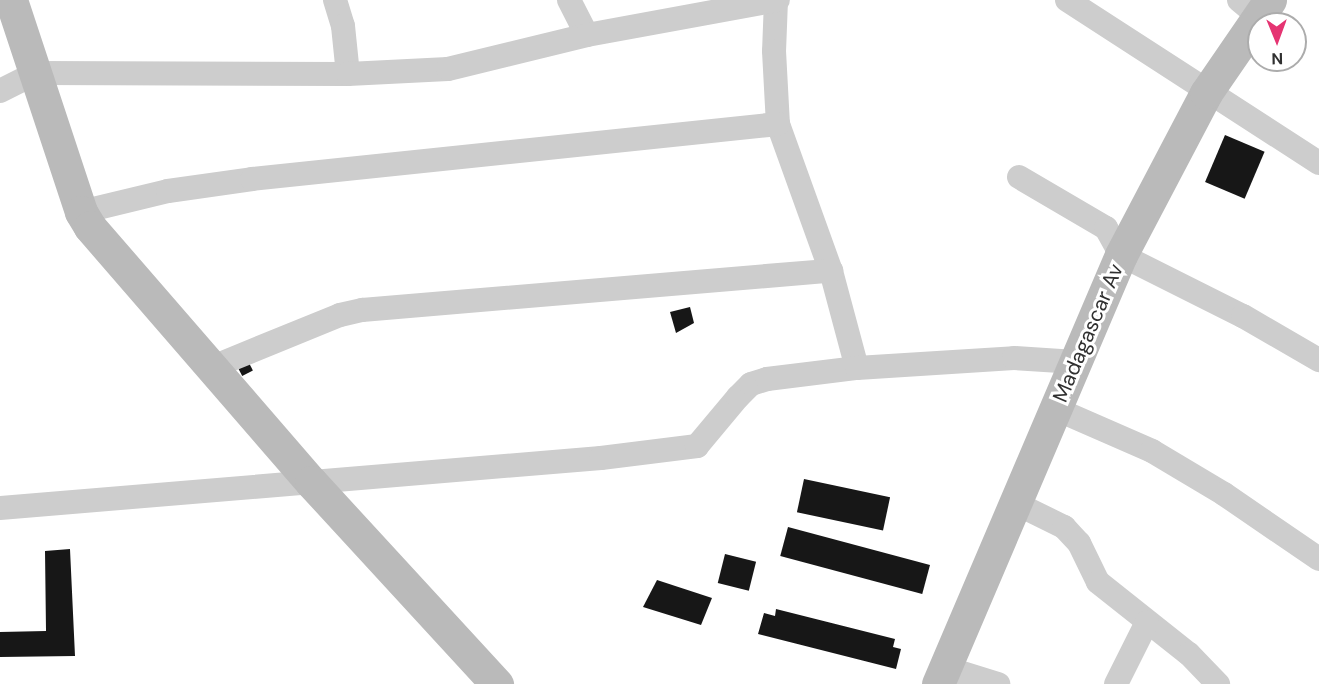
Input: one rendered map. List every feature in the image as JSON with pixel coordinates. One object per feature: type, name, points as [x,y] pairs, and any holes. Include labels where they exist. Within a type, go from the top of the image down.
[{"type":"main road","points":[[11,0],[81,212],[90,227],[215,366],[311,482],[497,684]]},
{"type":"main road","name":"Madagascar Av","points":[[941,676],[1121,255],[1206,93],[1256,5]]},
{"type":"street","points":[[335,0],[343,26],[348,74]]},
{"type":"street","points":[[569,0],[587,35]]},
{"type":"street","points":[[0,91],[36,73],[348,74],[448,69],[587,35],[777,0],[774,51],[778,124],[831,271],[856,368]]},
{"type":"street","points":[[1067,0],[1206,93],[1319,163]]},
{"type":"street","points":[[81,212],[168,191],[252,179],[778,124]]},
{"type":"street","points":[[1019,177],[1106,228],[1121,255],[1243,316],[1319,360]]},
{"type":"street","points":[[215,366],[340,315],[362,310],[831,271]]},
{"type":"street","points":[[0,508],[601,458],[697,446],[752,384],[856,368],[1014,358],[1076,362]]},
{"type":"street","points":[[1056,409],[1152,452],[1224,494],[1319,559]]},
{"type":"street","points":[[1015,503],[1064,527],[1079,543],[1098,582],[1189,654],[1218,684]]},
{"type":"street","points":[[1116,684],[1147,622]]},
{"type":"street","points":[[941,676],[998,684]]},
{"type":"building","points":[[1225,135],[1265,152],[1245,199],[1205,182]]},
{"type":"building","points":[[690,307],[694,323],[676,333],[670,312]]},
{"type":"building","points":[[247,359],[253,371],[242,376],[236,364]]},
{"type":"building","points":[[804,479],[890,497],[883,531],[797,512]]},
{"type":"building","points":[[788,527],[930,565],[922,594],[780,556]]},
{"type":"building","points":[[70,549],[75,656],[0,657],[0,632],[46,631],[45,551]]},
{"type":"building","points":[[725,554],[756,562],[749,591],[718,583]]},
{"type":"building","points":[[657,580],[712,598],[701,625],[643,607]]},
{"type":"building","points":[[776,609],[895,639],[893,647],[901,649],[896,669],[758,634],[764,613],[775,616]]}]
